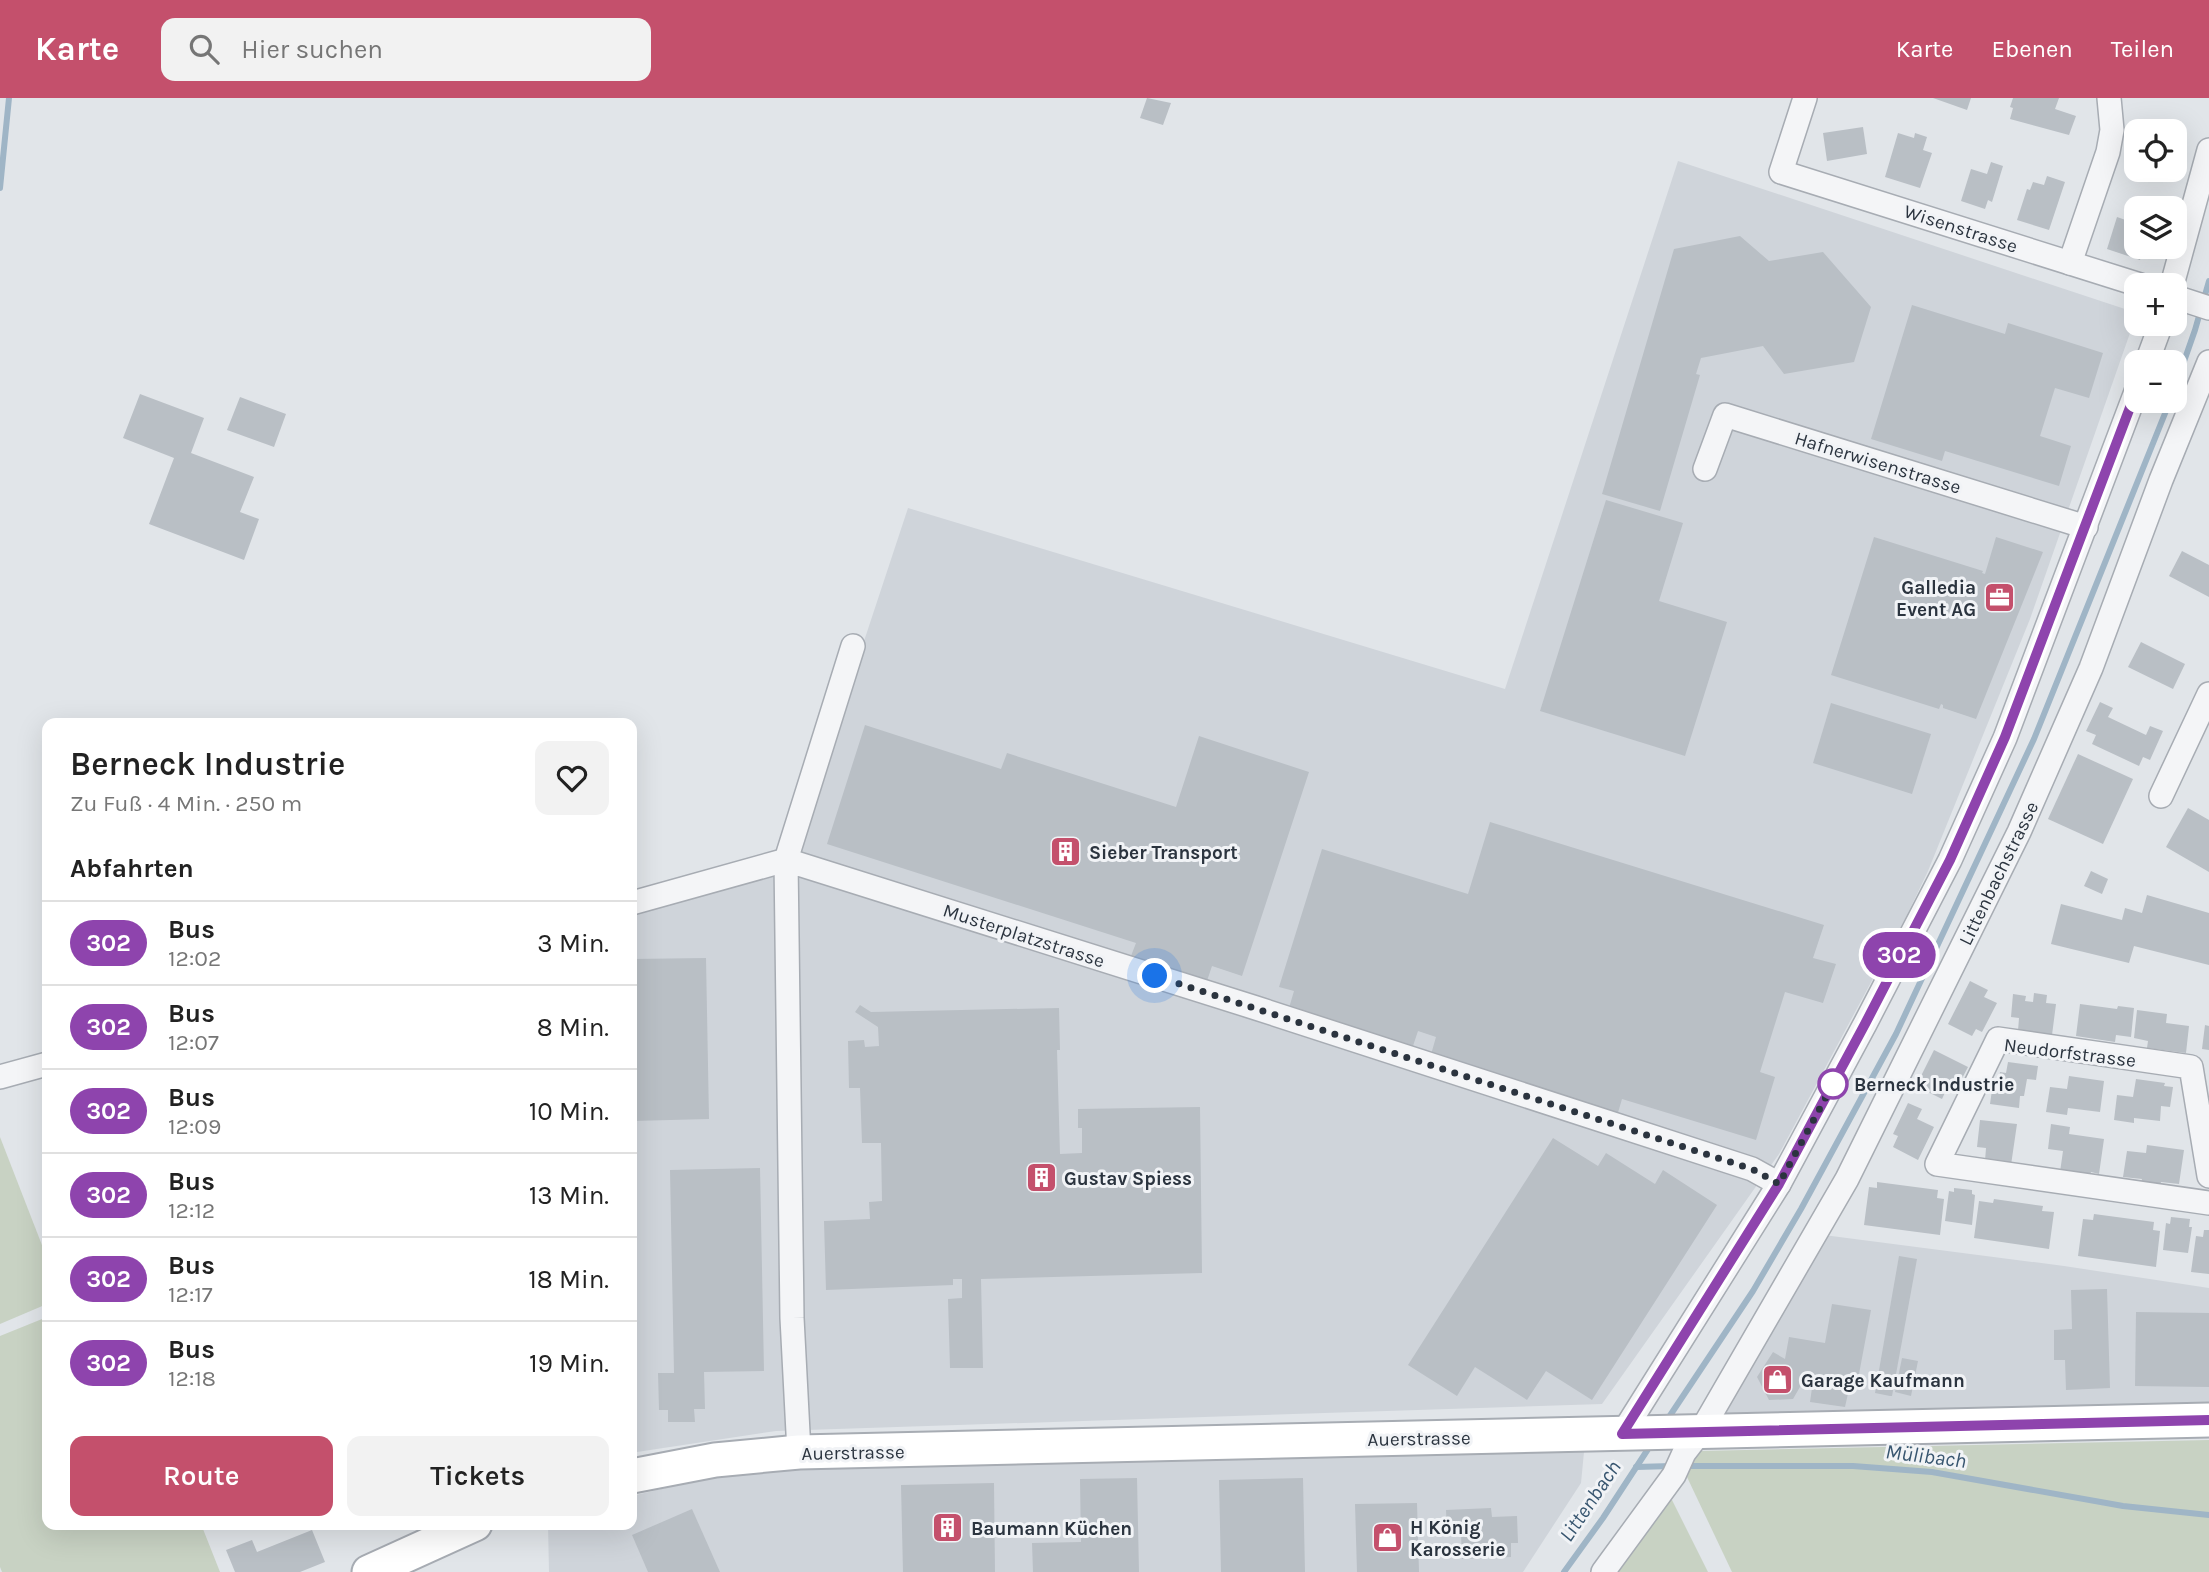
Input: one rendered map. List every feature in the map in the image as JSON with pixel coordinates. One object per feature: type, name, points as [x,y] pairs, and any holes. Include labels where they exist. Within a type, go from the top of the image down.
[{"type":"main road","name":"Auerstrasse","points":[[637,1475],[715,1460],[799,1452],[1632,1434],[1687,1439],[2209,1420]]},
{"type":"main road","points":[[369,1572],[461,1530]]},
{"type":"street","name":"Wisenstrasse","points":[[1805,98],[1781,172],[2124,280]]},
{"type":"street","points":[[2070,263],[2108,152],[2112,130],[2109,98]]},
{"type":"street","points":[[2182,273],[2209,150]]},
{"type":"street","points":[[2187,298],[2209,307]]},
{"type":"street","name":"Littenbachstrasse","points":[[1603,1572],[1674,1475],[1687,1439],[1847,1179],[2018,832],[2091,668],[2209,362]]},
{"type":"street","points":[[1632,1434],[1779,1184],[1950,860],[2005,737],[2128,413]]},
{"type":"street","name":"Hafnerwisenstrasse","points":[[1705,469],[1726,415],[2085,527]]},
{"type":"street","points":[[799,1452],[792,1318],[786,860],[853,646]]},
{"type":"street","points":[[2161,796],[2209,694]]},
{"type":"street","points":[[637,902],[786,860]]},
{"type":"street","name":"Musterplatzstrasse","points":[[786,860],[1752,1169],[1779,1184]]},
{"type":"street","name":"Neudorfstrasse","points":[[2209,1176],[2191,1067],[1998,1039],[1937,1164],[2209,1203]]},
{"type":"street","points":[[0,1077],[42,1065]]},
{"type":"shaded area","points":[[1678,161],[2124,309],[2124,336],[2129,336],[2030,619],[1928,871],[1907,915],[1779,1154],[1602,1404],[776,1431],[637,1452],[637,908],[790,865],[908,508],[1505,689]]},
{"type":"shaded area","points":[[1816,1234],[2209,1288],[2209,1420],[1701,1431]]},
{"type":"shaded area","points":[[1584,1452],[1581,1483],[1523,1572],[549,1572],[548,1530],[637,1530],[637,1495],[703,1479],[802,1469]]},
{"type":"green space","points":[[0,1137],[42,1245],[42,1306],[0,1324]]},
{"type":"green space","points":[[42,1319],[42,1530],[203,1530],[220,1572],[2,1572],[0,1336]]},
{"type":"green space","points":[[2209,1440],[2209,1572],[1732,1572],[1687,1477],[1699,1451]]},
{"type":"green space","points":[[1670,1496],[1708,1572],[1613,1572]]},
{"type":"building","points":[[1147,98],[1171,103],[1163,125],[1140,118]]},
{"type":"building","points":[[1933,98],[1971,98],[1967,110]]},
{"type":"building","points":[[2013,98],[2059,98],[2055,109],[2076,116],[2069,135],[2010,119]]},
{"type":"building","points":[[1863,127],[1867,154],[1827,161],[1823,133]]},
{"type":"building","points":[[1898,133],[1914,138],[1915,133],[1927,137],[1923,150],[1932,153],[1920,188],[1885,177]]},
{"type":"building","points":[[1991,162],[2003,166],[1992,202],[1988,200],[1985,209],[1961,201],[1971,169],[1987,174]]},
{"type":"building","points":[[2047,176],[2065,182],[2049,230],[2017,220],[2027,189],[2030,190],[2033,182],[2044,185]]},
{"type":"building","points":[[2117,217],[2124,219],[2124,255],[2107,249]]},
{"type":"building","points":[[1740,236],[1769,261],[1823,252],[1871,307],[1854,362],[1784,374],[1763,346],[1701,358],[1696,374],[1700,375],[1660,511],[1602,494],[1674,249]]},
{"type":"building","points":[[1912,305],[2005,334],[2008,323],[2103,353],[2089,398],[2055,388],[2040,436],[2071,446],[2059,486],[1945,451],[1942,461],[1871,439]]},
{"type":"building","points":[[140,394],[204,418],[191,453],[254,477],[240,512],[259,519],[244,560],[149,524],[174,458],[123,438]]},
{"type":"building","points":[[240,397],[286,414],[274,447],[227,430]]},
{"type":"building","points":[[1606,500],[1683,523],[1659,601],[1727,622],[1685,756],[1540,711]]},
{"type":"building","points":[[1874,537],[1983,571],[1985,574],[1996,537],[2043,552],[1976,719],[1943,708],[1941,704],[1939,709],[1831,675]]},
{"type":"building","points":[[2182,551],[2209,565],[2209,597],[2169,576]]},
{"type":"building","points":[[2141,642],[2185,664],[2173,689],[2128,667]]},
{"type":"building","points":[[2100,702],[2113,708],[2108,717],[2146,735],[2150,726],[2163,731],[2150,760],[2143,757],[2139,766],[2092,744],[2096,735],[2086,731]]},
{"type":"building","points":[[1831,703],[1931,734],[1912,794],[1813,763]]},
{"type":"building","name":"Sieber Transport","points":[[865,725],[1001,769],[1007,753],[1176,807],[1199,736],[1309,772],[1242,976],[1212,966],[1207,981],[1131,956],[1136,943],[827,844]]},
{"type":"building","points":[[2078,754],[2133,779],[2103,844],[2048,819]]},
{"type":"building","points":[[2188,808],[2209,820],[2209,872],[2166,847]]},
{"type":"building","points":[[1490,822],[1824,925],[1813,958],[1836,964],[1823,1003],[1785,992],[1760,1072],[1775,1077],[1756,1140],[1622,1099],[1617,1116],[1430,1058],[1436,1037],[1418,1031],[1413,1046],[1289,1008],[1294,991],[1279,987],[1322,849],[1468,894]]},
{"type":"building","points":[[2091,871],[2108,879],[2102,894],[2084,886]]},
{"type":"building","points":[[2147,895],[2209,913],[2209,965],[2134,946],[2129,963],[2051,944],[2061,904],[2122,920],[2125,908],[2142,913]]},
{"type":"building","points":[[706,958],[709,1119],[637,1121],[637,959]]},
{"type":"building","points":[[1970,981],[1988,990],[1984,997],[1997,1003],[1982,1032],[1976,1029],[1972,1036],[1948,1024]]},
{"type":"building","points":[[2034,993],[2047,995],[2046,1003],[2056,1004],[2052,1035],[2018,1031],[2019,1018],[2011,1017],[2013,994],[2026,996],[2025,1001],[2033,1002]]},
{"type":"building","points":[[2080,1004],[2117,1009],[2118,1006],[2134,1008],[2131,1037],[2116,1035],[2115,1042],[2076,1036]]},
{"type":"building","name":"Gustav Spiess","points":[[860,1005],[871,1012],[1059,1008],[1060,1050],[1057,1050],[1060,1154],[1082,1153],[1082,1128],[1078,1128],[1078,1109],[1200,1107],[1202,1273],[981,1279],[983,1368],[950,1368],[948,1299],[962,1298],[962,1279],[953,1279],[953,1285],[826,1290],[824,1221],[870,1219],[869,1202],[882,1201],[881,1143],[862,1143],[860,1088],[849,1088],[848,1041],[864,1040],[865,1047],[879,1046],[878,1027],[855,1012]]},
{"type":"building","points":[[2137,1010],[2167,1014],[2166,1023],[2189,1026],[2186,1053],[2147,1048],[2148,1041],[2134,1038]]},
{"type":"building","points":[[2205,1025],[2209,1026],[2209,1050],[2202,1049]]},
{"type":"building","points":[[1934,1050],[1968,1067],[1956,1090],[1948,1086],[1942,1099],[1916,1086]]},
{"type":"building","points":[[2008,1062],[2038,1066],[2036,1080],[2027,1079],[2024,1096],[2020,1096],[2019,1108],[1990,1104],[1993,1083],[1998,1084],[2000,1072],[2006,1073]]},
{"type":"building","points":[[2069,1076],[2104,1081],[2100,1112],[2068,1108],[2067,1115],[2046,1112],[2050,1087],[2067,1089]]},
{"type":"building","points":[[2136,1079],[2165,1083],[2164,1086],[2173,1087],[2170,1107],[2161,1106],[2160,1121],[2134,1118],[2134,1123],[2114,1120],[2117,1095],[2133,1097]]},
{"type":"building","points":[[1908,1103],[1922,1109],[1917,1119],[1934,1127],[1918,1160],[1893,1147],[1898,1136],[1893,1134]]},
{"type":"building","points":[[1980,1120],[2017,1124],[2011,1165],[1985,1161],[1986,1148],[1977,1147]]},
{"type":"building","points":[[2051,1124],[2070,1127],[2069,1134],[2104,1139],[2099,1174],[2091,1172],[2090,1176],[2060,1172],[2063,1151],[2048,1149]]},
{"type":"building","points":[[1553,1138],[1598,1166],[1606,1153],[1655,1184],[1663,1170],[1717,1205],[1592,1400],[1546,1371],[1527,1400],[1475,1367],[1457,1396],[1408,1365]]},
{"type":"building","points":[[2147,1145],[2184,1150],[2179,1184],[2161,1182],[2160,1186],[2141,1183],[2142,1179],[2123,1177],[2127,1151],[2146,1153]]},
{"type":"building","points":[[760,1168],[764,1371],[704,1372],[705,1409],[694,1409],[695,1422],[668,1422],[668,1410],[659,1410],[658,1373],[674,1373],[670,1170]]},
{"type":"building","points":[[1877,1182],[1938,1190],[1937,1198],[1944,1199],[1940,1235],[1864,1225],[1869,1187],[1877,1188]]},
{"type":"building","points":[[1954,1188],[1972,1190],[1975,1195],[1972,1225],[1945,1221],[1949,1191],[1954,1192]]},
{"type":"building","points":[[1994,1199],[2043,1206],[2042,1211],[2054,1212],[2049,1249],[1974,1238],[1979,1201],[1993,1203]]},
{"type":"building","points":[[2094,1214],[2154,1222],[2153,1230],[2160,1231],[2156,1267],[2078,1256],[2083,1219],[2093,1220]]},
{"type":"building","points":[[2171,1217],[2190,1219],[2189,1227],[2192,1227],[2188,1253],[2163,1250],[2166,1223],[2170,1224]]},
{"type":"building","points":[[2204,1230],[2209,1230],[2209,1274],[2191,1272],[2196,1236],[2203,1237]]},
{"type":"building","points":[[1899,1256],[1917,1259],[1890,1396],[1875,1393]]},
{"type":"building","points":[[2107,1289],[2110,1388],[2066,1390],[2065,1360],[2054,1360],[2054,1330],[2072,1329],[2071,1290]]},
{"type":"building","points":[[1832,1304],[1871,1310],[1856,1390],[1849,1389],[1845,1407],[1810,1402],[1813,1381],[1804,1380],[1793,1399],[1769,1400],[1757,1377],[1773,1352],[1785,1359],[1789,1337],[1825,1343]]},
{"type":"building","points":[[2136,1312],[2209,1313],[2209,1387],[2135,1386]]},
{"type":"building","points":[[1902,1358],[1918,1361],[1911,1396],[1895,1392]]},
{"type":"building","points":[[1137,1478],[1139,1572],[1033,1572],[1032,1543],[1081,1542],[1080,1479]]},
{"type":"building","points":[[1303,1478],[1305,1572],[1221,1572],[1219,1480]]},
{"type":"building","name":"Baumann Küchen","points":[[994,1483],[995,1572],[903,1572],[901,1485]]},
{"type":"building","name":"H König Karosserie","points":[[1417,1503],[1419,1572],[1357,1572],[1355,1504]]},
{"type":"building","points":[[1491,1508],[1492,1517],[1517,1516],[1518,1543],[1511,1543],[1511,1557],[1462,1559],[1461,1533],[1447,1533],[1446,1510]]},
{"type":"building","points":[[692,1509],[720,1572],[648,1572],[632,1535]]},
{"type":"building","points":[[312,1530],[325,1562],[300,1572],[235,1572],[226,1550],[252,1540],[257,1552]]},
{"type":"waterway","points":[[0,188],[9,98]]},
{"type":"waterway","name":"Littenbach","points":[[2187,353],[2209,281]]},
{"type":"waterway","name":"Littenbach","points":[[1665,1423],[1753,1291],[1896,1034],[2034,739],[2165,413]]},
{"type":"waterway","name":"Littenbach","points":[[1564,1572],[1652,1443]]},
{"type":"waterway","name":"Mülibach","points":[[1636,1467],[1672,1466]]},
{"type":"waterway","name":"Mülibach","points":[[1683,1466],[1853,1466],[1932,1472],[2123,1506],[2209,1515]]},
{"type":"bus line","name":"302","points":[[2128,413],[2005,737],[1950,860],[1779,1184],[1622,1434],[2209,1420]]},
{"type":"place","name":"Galledia Event AG","points":[[1999,598]]},
{"type":"place","name":"Sieber Transport","points":[[1066,852]]},
{"type":"place","name":"Berneck Industrie","points":[[1833,1084]]},
{"type":"place","name":"Gustav Spiess","points":[[1041,1178]]},
{"type":"place","name":"Garage Kaufmann","points":[[1778,1380]]},
{"type":"place","name":"Baumann Küchen","points":[[948,1528]]},
{"type":"place","name":"H König Karosserie","points":[[1387,1538]]},
{"type":"route","points":[[1155,976],[1752,1169],[1779,1184],[1833,1084]]}]
